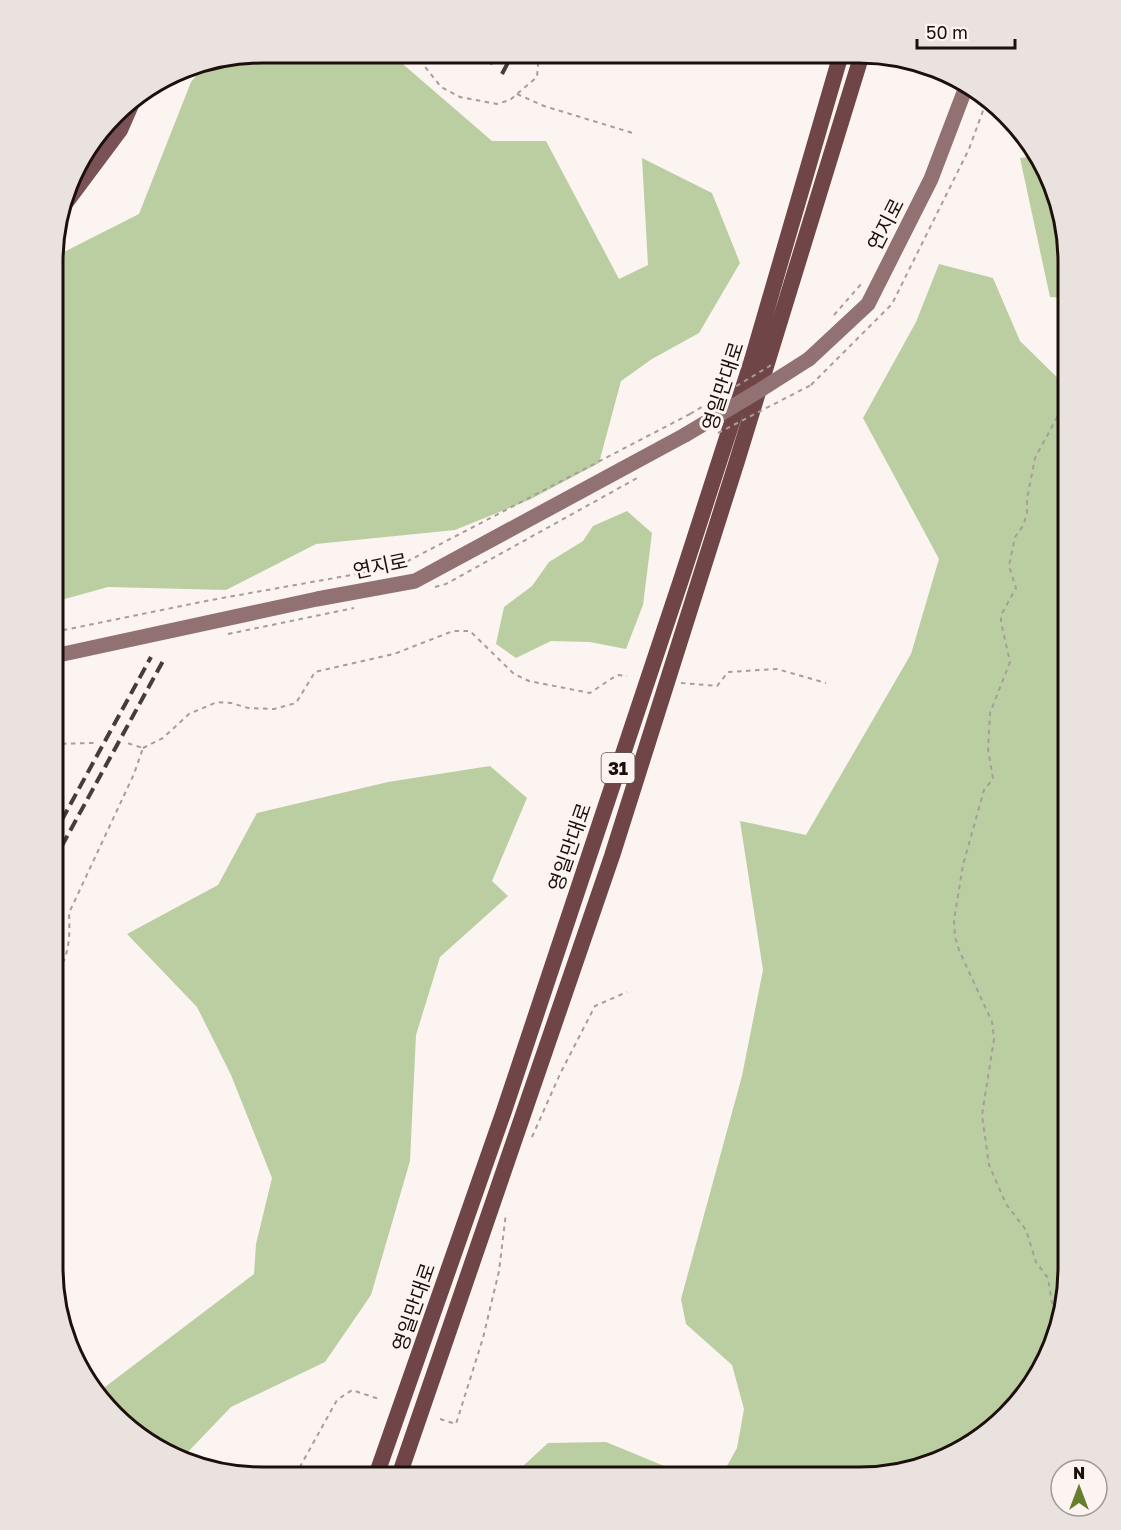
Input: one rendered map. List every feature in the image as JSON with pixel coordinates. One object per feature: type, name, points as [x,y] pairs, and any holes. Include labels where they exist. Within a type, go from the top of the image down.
[{"type":"highway","points":[[811,155],[829,63]]},
{"type":"highway","name":"영일만대로","points":[[379,1467],[504,1111],[548,974],[635,720],[752,360],[838,63]]},
{"type":"highway","name":"영일만대로","points":[[402,1467],[612,856],[737,461],[859,63]]},
{"type":"highway","points":[[825,171],[854,107],[869,64]]},
{"type":"main road","name":"연지로","points":[[63,654],[317,599],[416,581],[684,435],[757,392],[808,358],[868,304],[931,179],[964,93]]},
{"type":"main road","points":[[77,190],[120,130],[125,118]]},
{"type":"path","points":[[422,63],[441,87],[460,97],[497,105],[510,100],[537,77],[538,63]]},
{"type":"path","points":[[517,94],[544,106],[636,134]]},
{"type":"path","points":[[834,315],[865,279]]},
{"type":"path","points":[[63,630],[210,600],[357,574],[406,562],[690,414],[779,360]]},
{"type":"path","points":[[718,433],[811,385]]},
{"type":"path","points":[[1053,1312],[1048,1278],[1036,1262],[1026,1230],[1006,1204],[989,1165],[982,1115],[994,1039],[992,1022],[959,950],[955,937],[954,920],[963,865],[977,814],[984,790],[993,778],[988,757],[988,727],[990,713],[1010,662],[1000,622],[1001,615],[1016,588],[1009,566],[1013,545],[1027,513],[1027,499],[1035,458],[1058,415]]},
{"type":"path","points":[[124,742],[143,748],[163,738],[189,714],[217,702],[265,709],[296,703],[315,672],[394,654],[453,631],[470,631],[514,674],[529,681],[590,693],[617,675],[627,676]]},
{"type":"path","points":[[672,681],[717,686],[728,672],[777,669],[826,683]]},
{"type":"path","points":[[63,744],[94,743]]},
{"type":"path","points":[[63,965],[70,934],[69,913],[134,774],[143,748]]},
{"type":"path","points":[[531,1140],[560,1074],[595,1006],[627,992]]},
{"type":"path","points":[[440,1419],[456,1424],[483,1338],[499,1271],[507,1203]]},
{"type":"path","points":[[302,1467],[337,1400],[352,1390],[379,1399]]},
{"type":"green space","points":[[249,63],[402,63],[492,141],[546,141],[619,279],[648,265],[642,158],[712,193],[740,263],[699,333],[652,359],[621,381],[599,463],[529,500],[455,530],[316,544],[226,590],[108,587],[63,600],[64,252],[139,214],[191,82],[198,74]]},
{"type":"green space","points":[[1027,157],[1037,174],[1054,223],[1058,262],[1058,297],[1050,297],[1020,158]]},
{"type":"green space","points":[[939,264],[993,278],[1020,341],[1058,378],[1058,1281],[1054,1307],[1037,1356],[1009,1399],[990,1418],[947,1446],[923,1456],[885,1465],[726,1467],[737,1448],[744,1409],[732,1365],[686,1324],[681,1299],[742,1076],[763,970],[740,821],[806,835],[911,654],[939,559],[863,418],[916,322]]},
{"type":"green space","points":[[627,511],[652,533],[643,605],[626,649],[590,642],[551,641],[516,658],[496,644],[504,607],[532,586],[549,562],[583,541],[593,526]]},
{"type":"green space","points":[[490,766],[527,798],[492,881],[508,896],[440,957],[416,1035],[410,1161],[371,1295],[325,1362],[231,1407],[187,1452],[141,1426],[121,1409],[105,1387],[254,1274],[256,1244],[272,1178],[231,1075],[197,1007],[127,934],[218,885],[257,813],[388,782]]},
{"type":"green space","points":[[606,1442],[667,1467],[522,1467],[548,1443]]},
{"type":"railway","points":[[502,74],[508,63]]},
{"type":"railway","points":[[63,818],[151,657]]},
{"type":"railway","points":[[63,844],[163,661]]}]
